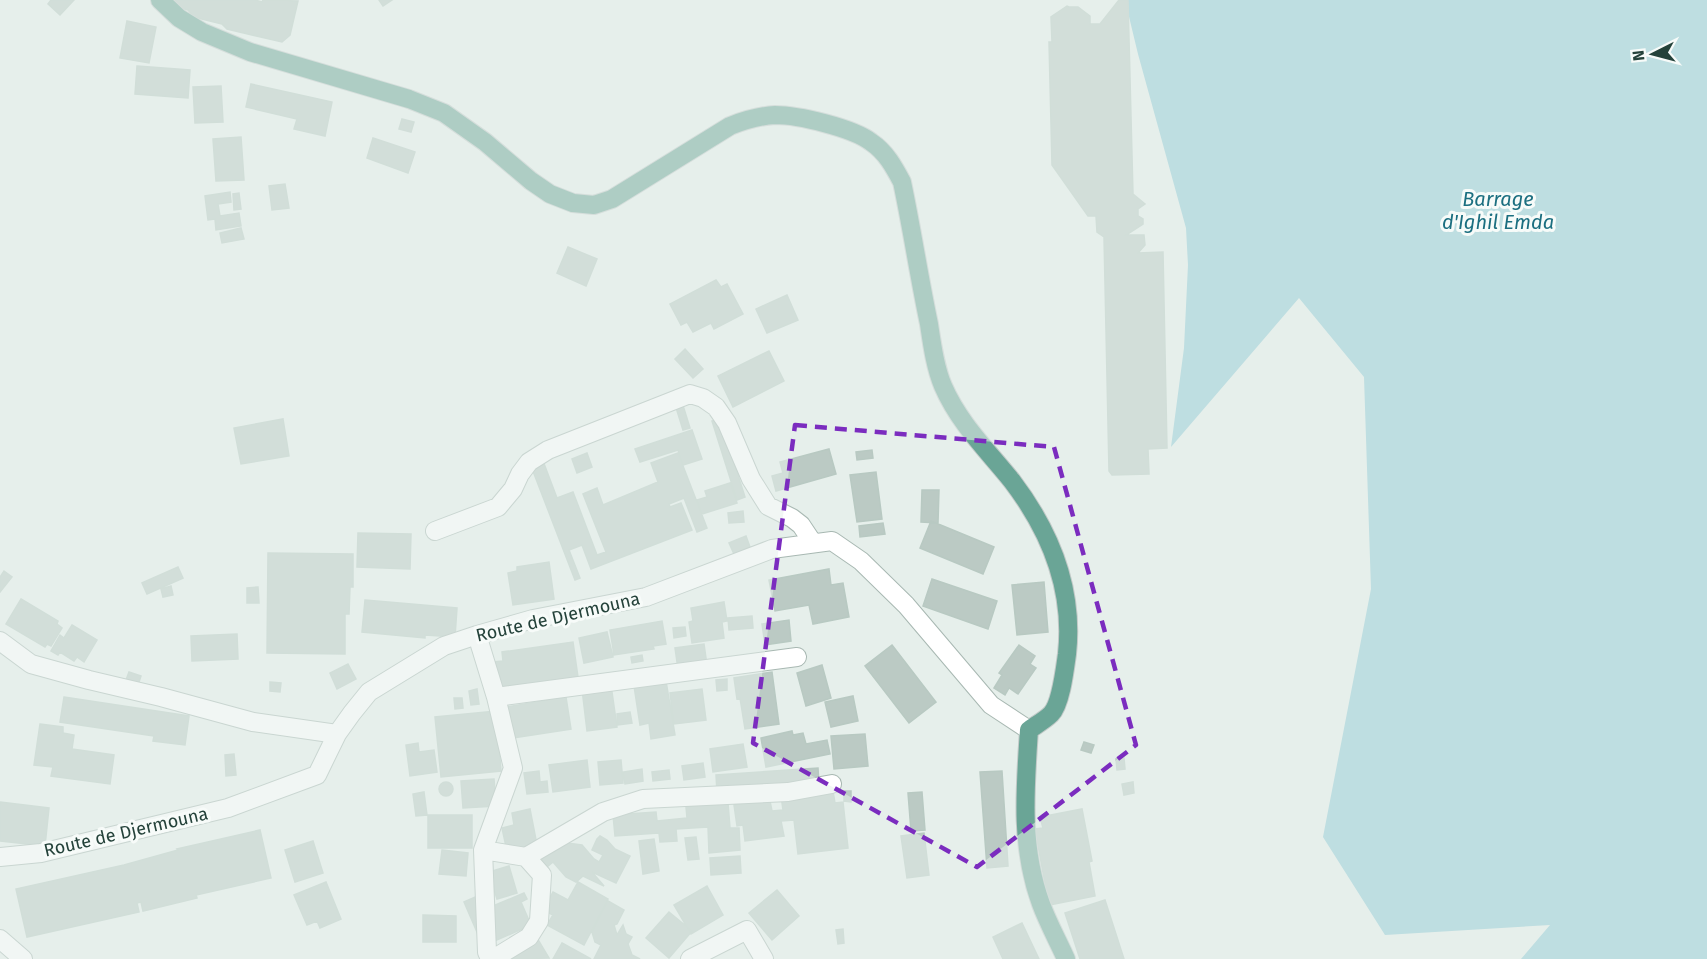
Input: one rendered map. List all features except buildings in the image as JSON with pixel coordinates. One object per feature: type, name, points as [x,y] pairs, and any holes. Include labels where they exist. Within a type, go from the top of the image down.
[{"type":"main road","points":[[160,0],[179,18],[202,32],[250,52],[409,99],[444,113],[485,142],[531,181],[550,194],[573,203],[594,205],[612,199],[730,126],[749,118],[776,115],[802,118],[848,130],[871,141],[891,161],[902,182],[942,385],[954,408],[976,440],[1012,482],[1035,515],[1056,558],[1067,600],[1069,635],[1064,682],[1053,713],[1029,730],[1024,809],[1032,872],[1041,903],[1066,959]]},
{"type":"street","points":[[435,531],[498,507],[513,489],[529,462],[548,450],[690,394],[703,398],[716,407],[727,423],[751,479],[768,506],[801,525],[813,543]]},
{"type":"street","name":"Route de Djermouna","points":[[0,857],[41,853],[238,804],[317,775],[338,734],[369,692],[444,646],[477,634],[533,619],[646,597],[772,549],[813,543],[832,541],[861,561],[906,605],[991,705],[1029,730]]},
{"type":"street","points":[[477,634],[496,697],[513,768],[483,850],[487,952],[491,959],[530,937],[539,921],[542,875],[526,857],[483,850]]},
{"type":"street","points":[[1,642],[32,664],[89,680],[253,722],[338,734]]},
{"type":"street","points":[[496,697],[797,657]]},
{"type":"street","points":[[526,857],[603,812],[643,799],[788,792],[832,784]]},
{"type":"street","points":[[690,959],[747,930],[764,959]]},
{"type":"street","points":[[0,939],[22,959]]},
{"type":"highlighted area","points":[[795,425],[1054,447],[1136,745],[977,867],[753,743]]},
{"type":"water","name":"Barrage d'Ighil Emda","points":[[1125,0],[1707,0],[1707,959],[1521,959],[1550,925],[1385,935],[1323,837],[1371,589],[1364,377],[1299,298],[1171,447],[1184,348],[1188,265],[1186,228]]}]
